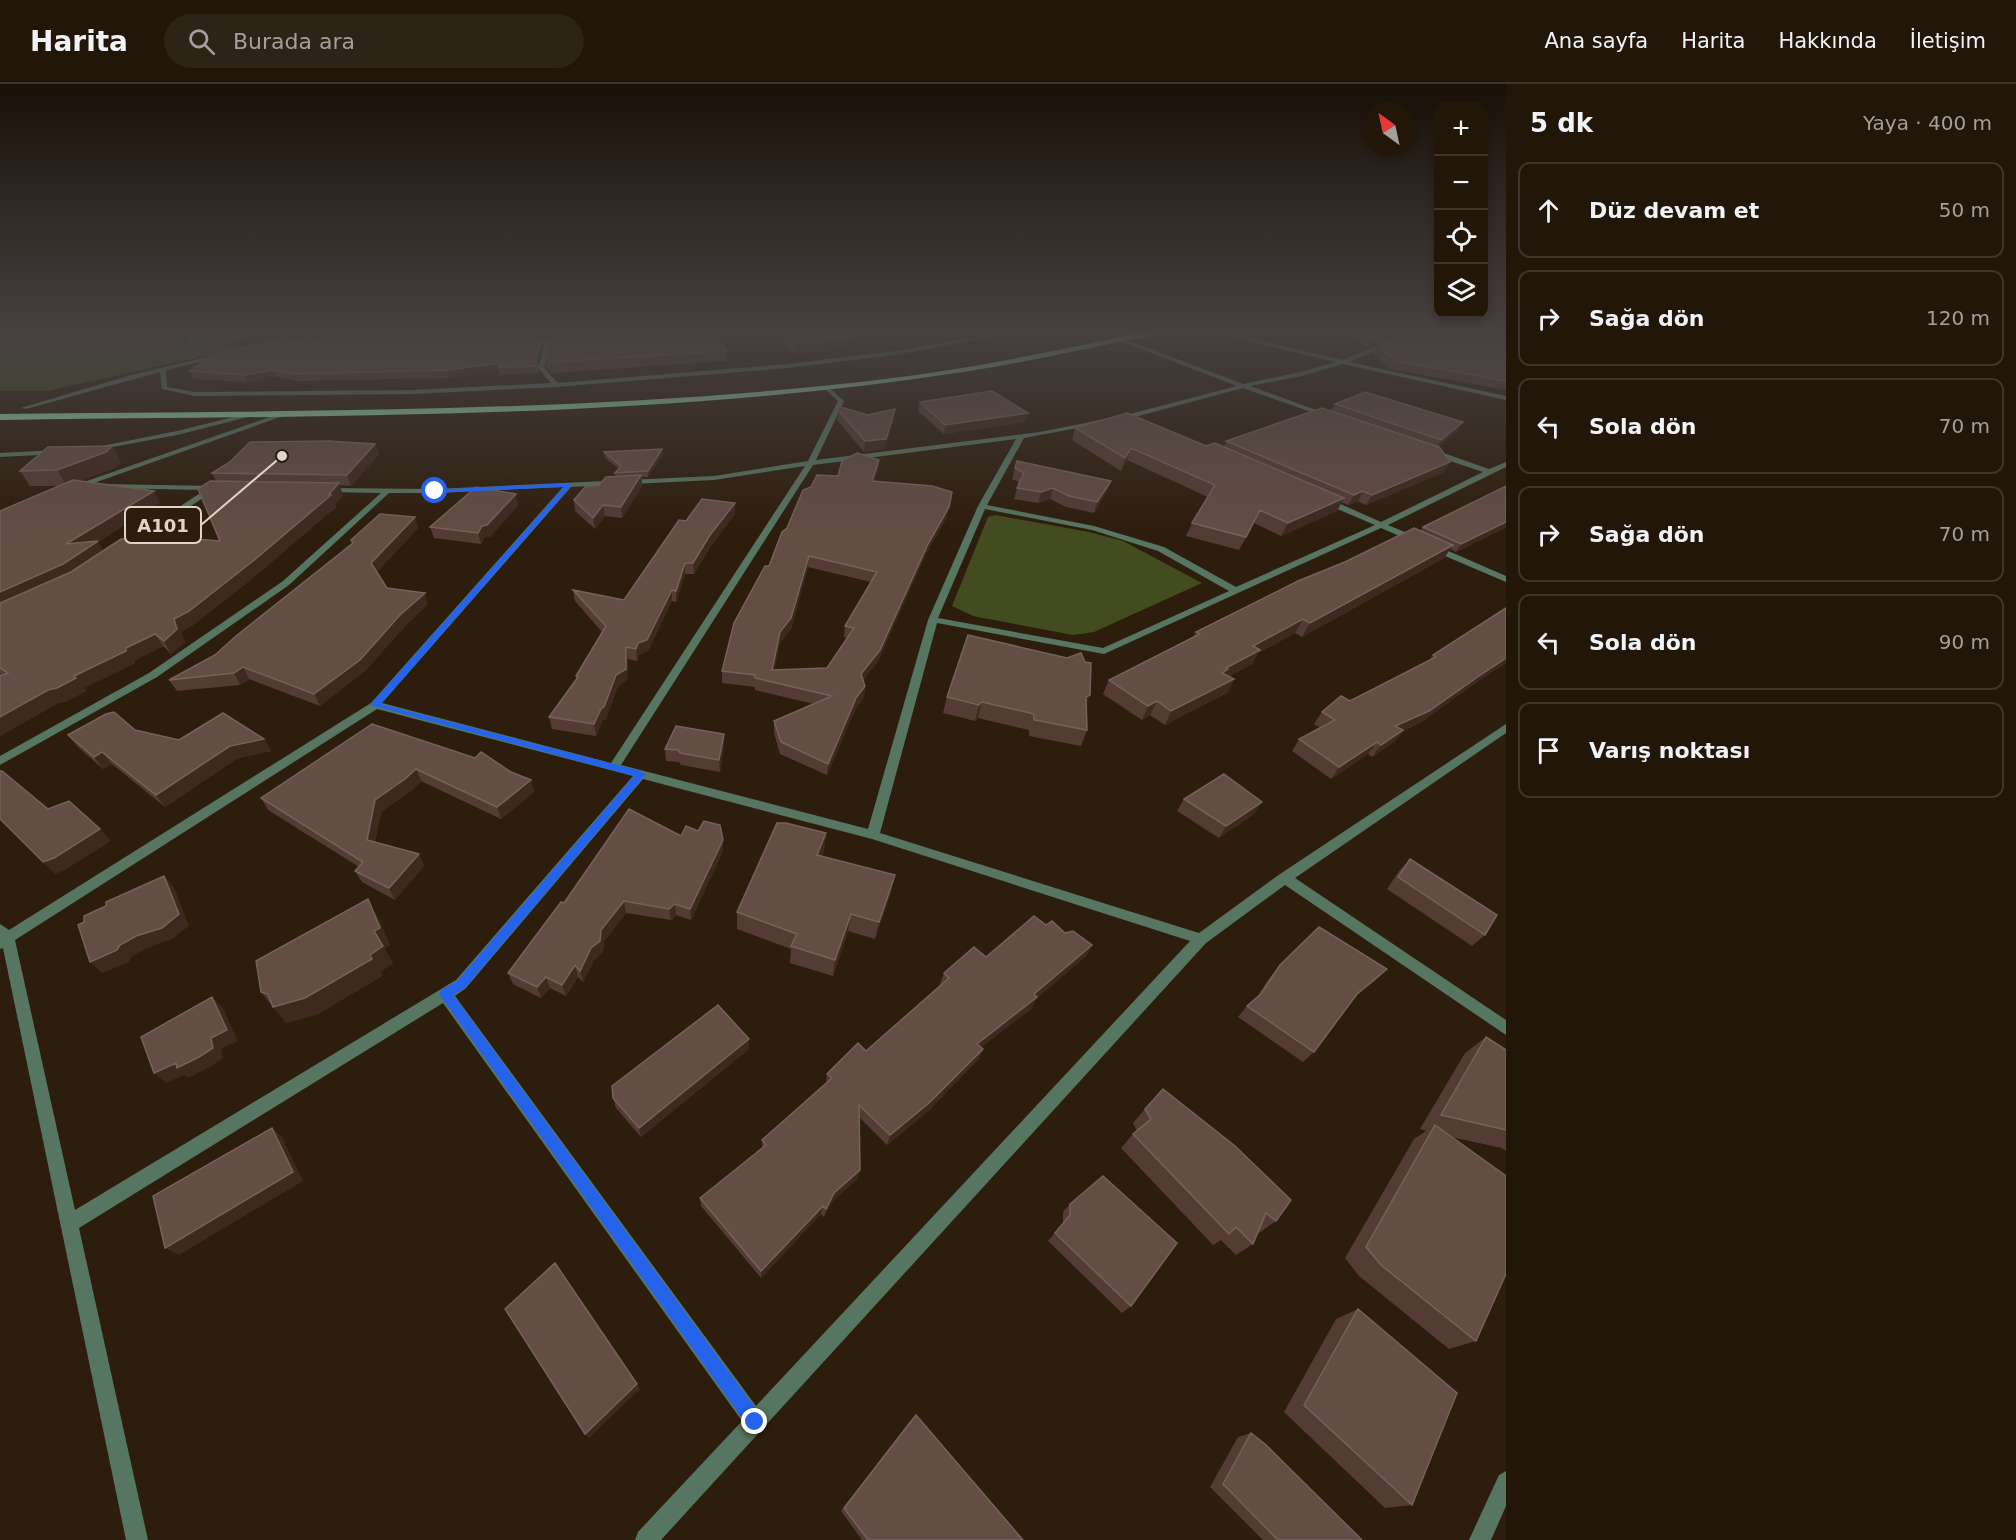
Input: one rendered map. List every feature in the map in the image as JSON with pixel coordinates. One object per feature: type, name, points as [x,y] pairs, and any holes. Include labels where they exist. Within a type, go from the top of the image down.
[{"type":"highway","points":[[0,408],[493,401],[587,397]]},
{"type":"highway","points":[[0,417],[517,409],[724,397]]},
{"type":"street","points":[[24,408],[63,397]]},
{"type":"street","points":[[614,767],[811,463],[841,401],[836,397]]},
{"type":"street","points":[[318,490],[435,491],[714,478],[811,463],[1021,437],[1131,416],[1202,397]]},
{"type":"street","points":[[1273,397],[1332,418]]},
{"type":"street","points":[[66,490],[287,413]]},
{"type":"street","points":[[77,451],[177,433],[254,414]]},
{"type":"street","points":[[1131,416],[1142,420]]},
{"type":"street","points":[[873,835],[933,620],[982,506],[1021,437]]},
{"type":"street","points":[[1422,449],[1489,472]]},
{"type":"street","points":[[0,455],[66,451]]},
{"type":"street","points":[[933,620],[1104,651],[1381,525],[1506,464]]},
{"type":"street","points":[[137,1540],[69,1224],[3,937],[375,705],[569,485]]},
{"type":"street","points":[[77,486],[225,488]]},
{"type":"street","points":[[115,554],[214,488]]},
{"type":"street","points":[[0,761],[153,675],[286,583],[387,491]]},
{"type":"street","points":[[1316,496],[1506,579]]},
{"type":"street","points":[[982,506],[1094,528],[1161,549],[1236,591]]},
{"type":"street","points":[[375,705],[873,835],[1201,939]]},
{"type":"street","points":[[646,1540],[1201,939],[1285,878],[1506,728]]},
{"type":"street","points":[[69,1224],[461,984],[641,774]]},
{"type":"street","points":[[1285,878],[1506,1028]]},
{"type":"street","points":[[445,994],[755,1422]]},
{"type":"street","points":[[1480,1540],[1506,1482]]},
{"type":"green space","points":[[995,515],[1089,532],[1123,541],[1202,583],[1094,632],[1073,635],[973,616],[952,606],[988,517]]},
{"type":"building","points":[[953,397],[1002,397],[1028,413],[945,425],[920,402]]},
{"type":"building","points":[[1353,397],[1381,397],[1463,422],[1441,440],[1335,404]]},
{"type":"building","points":[[840,407],[868,415],[895,409],[886,439],[865,441],[838,410]]},
{"type":"building","points":[[1322,408],[1439,447],[1450,462],[1372,495],[1363,491],[1354,495],[1226,441]]},
{"type":"building","points":[[1127,413],[1206,446],[1215,443],[1344,498],[1288,523],[1260,510],[1246,537],[1192,523],[1215,485],[1131,448],[1125,458],[1075,428]]},
{"type":"building","points":[[328,441],[375,444],[347,475],[212,473],[230,462],[250,442]]},
{"type":"building","points":[[112,446],[106,452],[57,470],[20,471],[48,447]]},
{"type":"building","points":[[662,449],[648,471],[615,473],[621,466],[604,452]]},
{"type":"building","points":[[857,453],[879,460],[872,481],[932,486],[952,492],[949,507],[927,546],[880,650],[861,674],[865,686],[856,698],[828,764],[781,742],[774,721],[832,696],[755,678],[755,675],[722,671],[734,623],[765,566],[769,566],[782,532],[787,528],[803,490],[811,487],[817,475],[838,476],[842,461]],"holes":[[[809,556],[877,572],[845,626],[854,628],[827,668],[772,670],[780,632],[791,618]]]},
{"type":"building","points":[[1017,461],[1111,481],[1097,502],[1069,496],[1053,488],[1041,492],[1017,488],[1024,473],[1015,468]]},
{"type":"building","points":[[641,475],[621,507],[603,505],[593,518],[574,500],[585,487],[599,485],[606,477]]},
{"type":"building","points":[[73,480],[154,491],[66,544],[98,541],[63,564],[0,592],[0,511]]},
{"type":"building","points":[[210,481],[339,483],[329,494],[331,495],[253,561],[189,611],[174,619],[177,629],[164,641],[155,634],[0,717],[0,676],[8,673],[0,668],[0,603],[71,572],[121,539],[157,536],[220,541],[198,489]]},
{"type":"building","points":[[1506,486],[1506,522],[1461,544],[1423,527]]},
{"type":"building","points":[[476,487],[516,494],[487,525],[482,526],[478,533],[430,527]]},
{"type":"building","points":[[702,499],[735,503],[710,535],[693,563],[685,563],[676,591],[672,590],[647,640],[638,643],[636,649],[626,647],[626,669],[616,675],[604,707],[594,724],[549,717],[578,677],[576,676],[606,626],[573,590],[624,600],[679,520],[686,521]]},
{"type":"building","points":[[380,514],[415,517],[371,563],[387,588],[425,593],[400,615],[360,660],[314,694],[243,667],[234,673],[169,680],[215,655],[353,543],[351,540]]},
{"type":"building","points":[[1414,528],[1453,545],[1310,623],[1303,619],[1253,646],[1260,650],[1226,668],[1228,669],[1222,673],[1234,679],[1171,711],[1157,701],[1148,706],[1109,680],[1200,634],[1196,632],[1298,581],[1345,562]]},
{"type":"building","points":[[1506,608],[1506,658],[1429,711],[1395,726],[1403,730],[1381,745],[1377,742],[1339,767],[1299,739],[1335,720],[1322,712],[1341,696],[1350,701],[1436,657],[1433,655]]},
{"type":"building","points":[[968,635],[1067,658],[1081,653],[1085,662],[1091,663],[1090,695],[1086,697],[1087,730],[1034,720],[1034,714],[982,702],[979,705],[947,697]]},
{"type":"building","points":[[114,712],[135,730],[179,740],[223,713],[264,739],[230,746],[156,795],[102,752],[94,757],[68,735]]},
{"type":"building","points":[[372,724],[475,758],[481,752],[511,772],[531,780],[497,807],[416,769],[375,800],[367,840],[419,854],[389,888],[355,871],[363,862],[261,798]]},
{"type":"building","points":[[676,726],[724,734],[719,760],[665,749]]},
{"type":"building","points":[[0,771],[48,809],[69,801],[100,829],[54,858],[43,862],[0,819]]},
{"type":"building","points":[[1224,774],[1262,802],[1226,826],[1184,799]]},
{"type":"building","points":[[629,809],[681,836],[686,826],[698,831],[704,821],[720,825],[723,840],[690,909],[675,904],[669,909],[624,901],[601,930],[600,941],[591,948],[580,971],[575,965],[562,985],[546,977],[537,987],[508,973],[561,902],[564,903]]},
{"type":"building","points":[[777,823],[826,833],[817,855],[895,875],[879,922],[851,914],[835,960],[791,946],[797,934],[737,912]]},
{"type":"building","points":[[1410,859],[1497,915],[1485,935],[1398,877]]},
{"type":"building","points":[[164,876],[179,914],[162,928],[136,936],[120,945],[117,950],[90,962],[78,925],[84,922],[84,916],[106,906],[106,902]]},
{"type":"building","points":[[368,899],[380,928],[374,931],[383,946],[370,955],[372,959],[305,998],[273,1007],[268,994],[261,992],[256,961]]},
{"type":"building","points":[[1034,916],[1046,925],[1052,921],[1065,933],[1073,931],[1092,945],[1034,994],[1037,997],[977,1044],[983,1049],[929,1103],[890,1135],[859,1105],[860,1170],[834,1193],[826,1209],[823,1206],[761,1271],[700,1198],[766,1145],[762,1140],[832,1078],[827,1074],[858,1043],[866,1051],[949,978],[944,973],[974,947],[986,957]]},
{"type":"building","points":[[1319,927],[1387,969],[1357,994],[1314,1052],[1247,1006],[1261,994],[1280,965]]},
{"type":"building","points":[[212,997],[227,1030],[211,1038],[213,1048],[199,1057],[177,1068],[176,1063],[154,1073],[141,1037]]},
{"type":"building","points":[[718,1005],[749,1039],[639,1128],[613,1098],[612,1086]]},
{"type":"building","points":[[1486,1037],[1506,1050],[1506,1130],[1441,1115]]},
{"type":"building","points":[[1163,1089],[1235,1146],[1291,1200],[1276,1221],[1266,1213],[1253,1244],[1236,1227],[1229,1234],[1133,1134],[1151,1119],[1145,1109]]},
{"type":"building","points":[[1435,1125],[1506,1176],[1506,1274],[1476,1341],[1381,1265],[1366,1247]]},
{"type":"building","points":[[272,1128],[293,1172],[165,1248],[153,1196]]},
{"type":"building","points":[[1103,1176],[1177,1243],[1131,1306],[1055,1233],[1070,1215],[1070,1204]]},
{"type":"building","points":[[555,1263],[637,1384],[585,1434],[505,1309]]},
{"type":"building","points":[[1358,1309],[1457,1393],[1412,1505],[1304,1405]]},
{"type":"building","points":[[916,1415],[1023,1540],[868,1540],[844,1508]]},
{"type":"building","points":[[1251,1433],[1362,1540],[1278,1540],[1223,1484]]},
{"type":"place","name":"A101","points":[[282,456]]},
{"type":"route","points":[[435,491],[569,485],[375,705],[641,774],[461,984],[445,994],[755,1422]]}]
